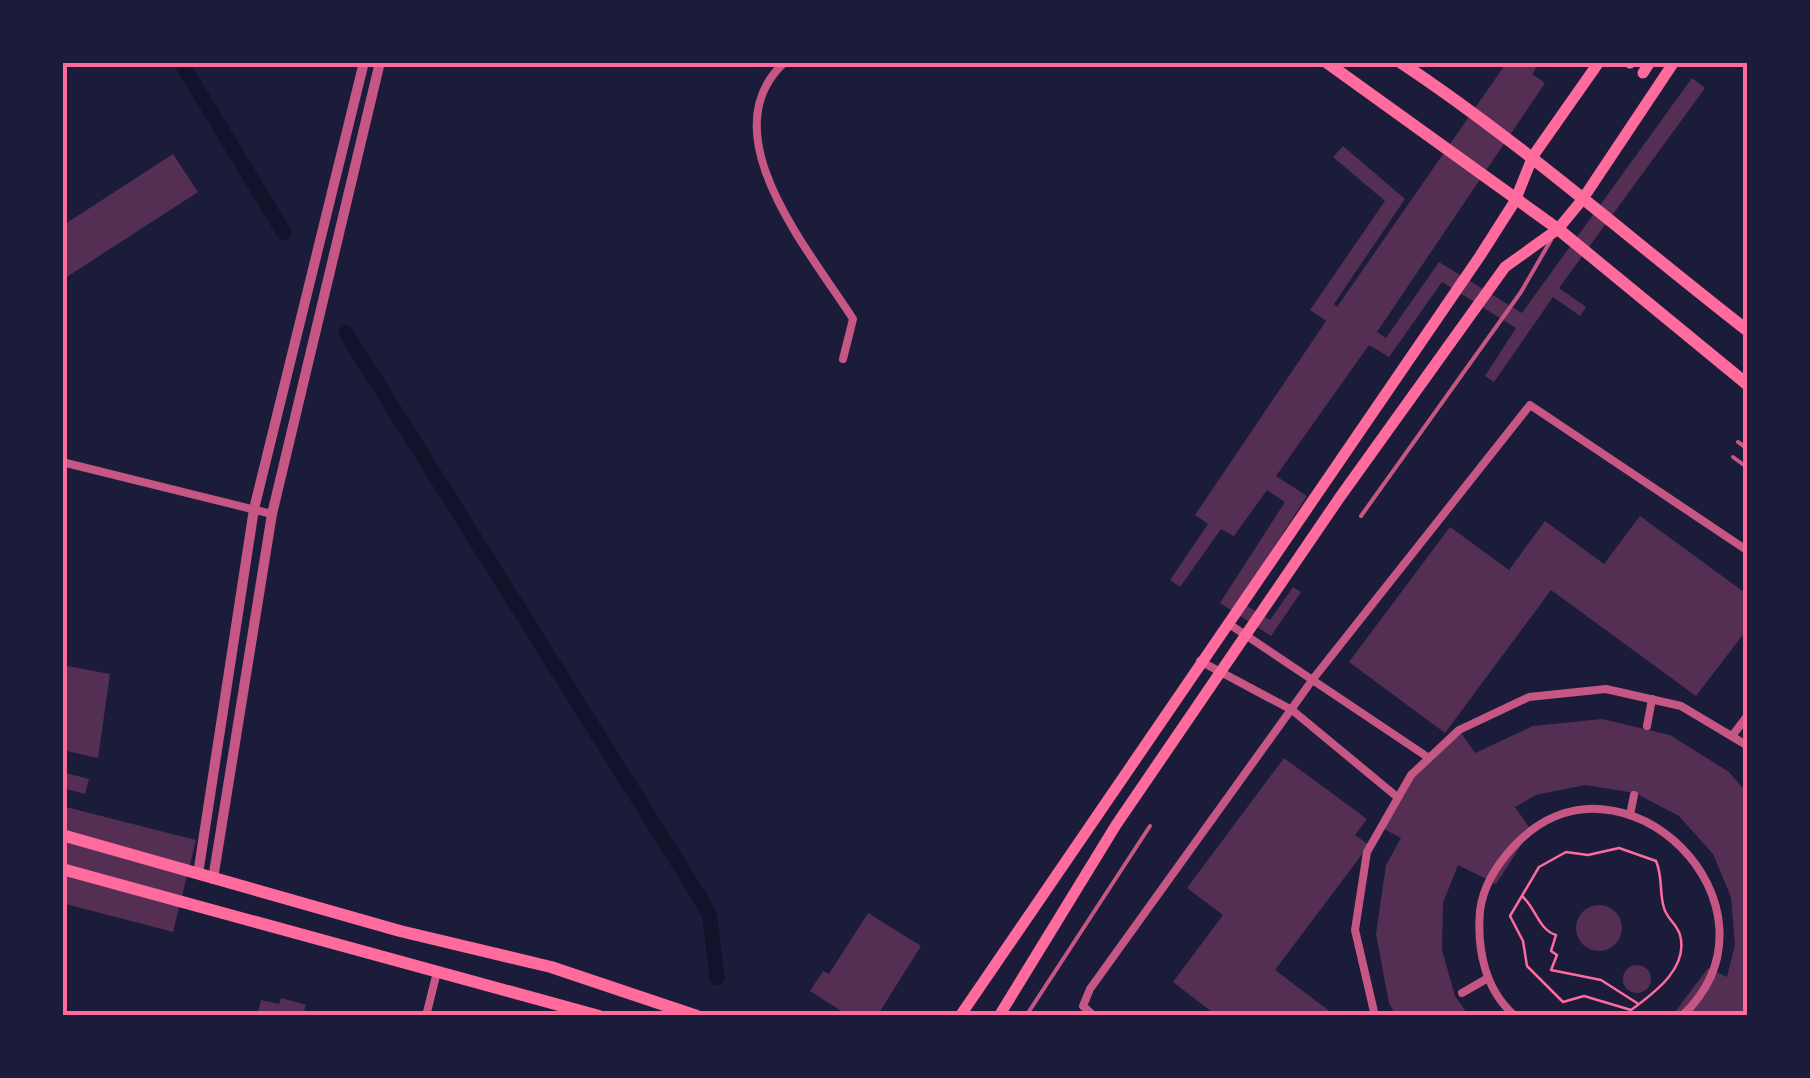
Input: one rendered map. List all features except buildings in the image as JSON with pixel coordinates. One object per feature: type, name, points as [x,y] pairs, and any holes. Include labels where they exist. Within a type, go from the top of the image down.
[{"type":"main road","points":[[1326,62],[1558,229],[1748,385]]},
{"type":"main road","points":[[1400,62],[1534,156],[1582,200],[1748,331]]},
{"type":"main road","points":[[960,1016],[1515,201],[1534,156],[1598,62]]},
{"type":"main road","points":[[998,1016],[1116,825],[1505,266],[1558,229],[1582,200],[1674,62]]},
{"type":"main road","points":[[62,835],[400,931],[552,967],[696,1016]]},
{"type":"main road","points":[[62,869],[599,1016]]},
{"type":"street","points":[[198,874],[254,510],[364,62]]},
{"type":"street","points":[[213,878],[272,514],[380,62]]},
{"type":"street","points":[[785,62],[760,100],[758,157],[776,199],[853,320],[843,359]]},
{"type":"street","points":[[1094,1016],[1082,1006],[1090,989],[1313,678],[1530,405],[1748,551]]},
{"type":"street","points":[[62,462],[272,514]]},
{"type":"street","points":[[1229,624],[1429,758]]},
{"type":"street","points":[[1200,661],[1292,710],[1396,796]]},
{"type":"street","points":[[1375,1016],[1355,930],[1366,852],[1411,775],[1459,730],[1529,698],[1606,689],[1681,706],[1748,746]]},
{"type":"street","points":[[1647,726],[1652,699]]},
{"type":"street","points":[[1732,736],[1748,715]]},
{"type":"street","points":[[1630,816],[1634,796]]},
{"type":"street","points":[[1515,1016],[1488,978],[1478,939],[1482,900],[1498,863],[1525,834],[1561,816],[1600,810],[1630,816],[1675,837],[1707,881],[1716,903],[1718,942],[1708,980],[1682,1016]]},
{"type":"street","points":[[1707,881],[1718,876]]},
{"type":"street","points":[[426,1016],[437,972]]},
{"type":"street","points":[[1462,993],[1488,978]]},
{"type":"lane","points":[[1361,516],[1520,292],[1558,229]]},
{"type":"lane","points":[[1738,442],[1748,449]]},
{"type":"lane","points":[[1733,457],[1748,468]]},
{"type":"lane","points":[[1026,1016],[1150,826]]},
{"type":"path","points":[[1619,848],[1656,862],[1666,914],[1679,928],[1682,944],[1670,976],[1639,1004],[1631,1010],[1584,996],[1564,1002],[1544,988],[1527,966],[1523,941],[1511,925],[1510,916],[1540,867],[1566,852],[1588,855],[1619,848]]},
{"type":"path","points":[[1522,896],[1536,908],[1548,933],[1556,935],[1551,970],[1601,980],[1639,1004]]},
{"type":"waterway","points":[[181,62],[284,233]]},
{"type":"waterway","points":[[346,333],[704,904],[710,917],[717,978]]}]
